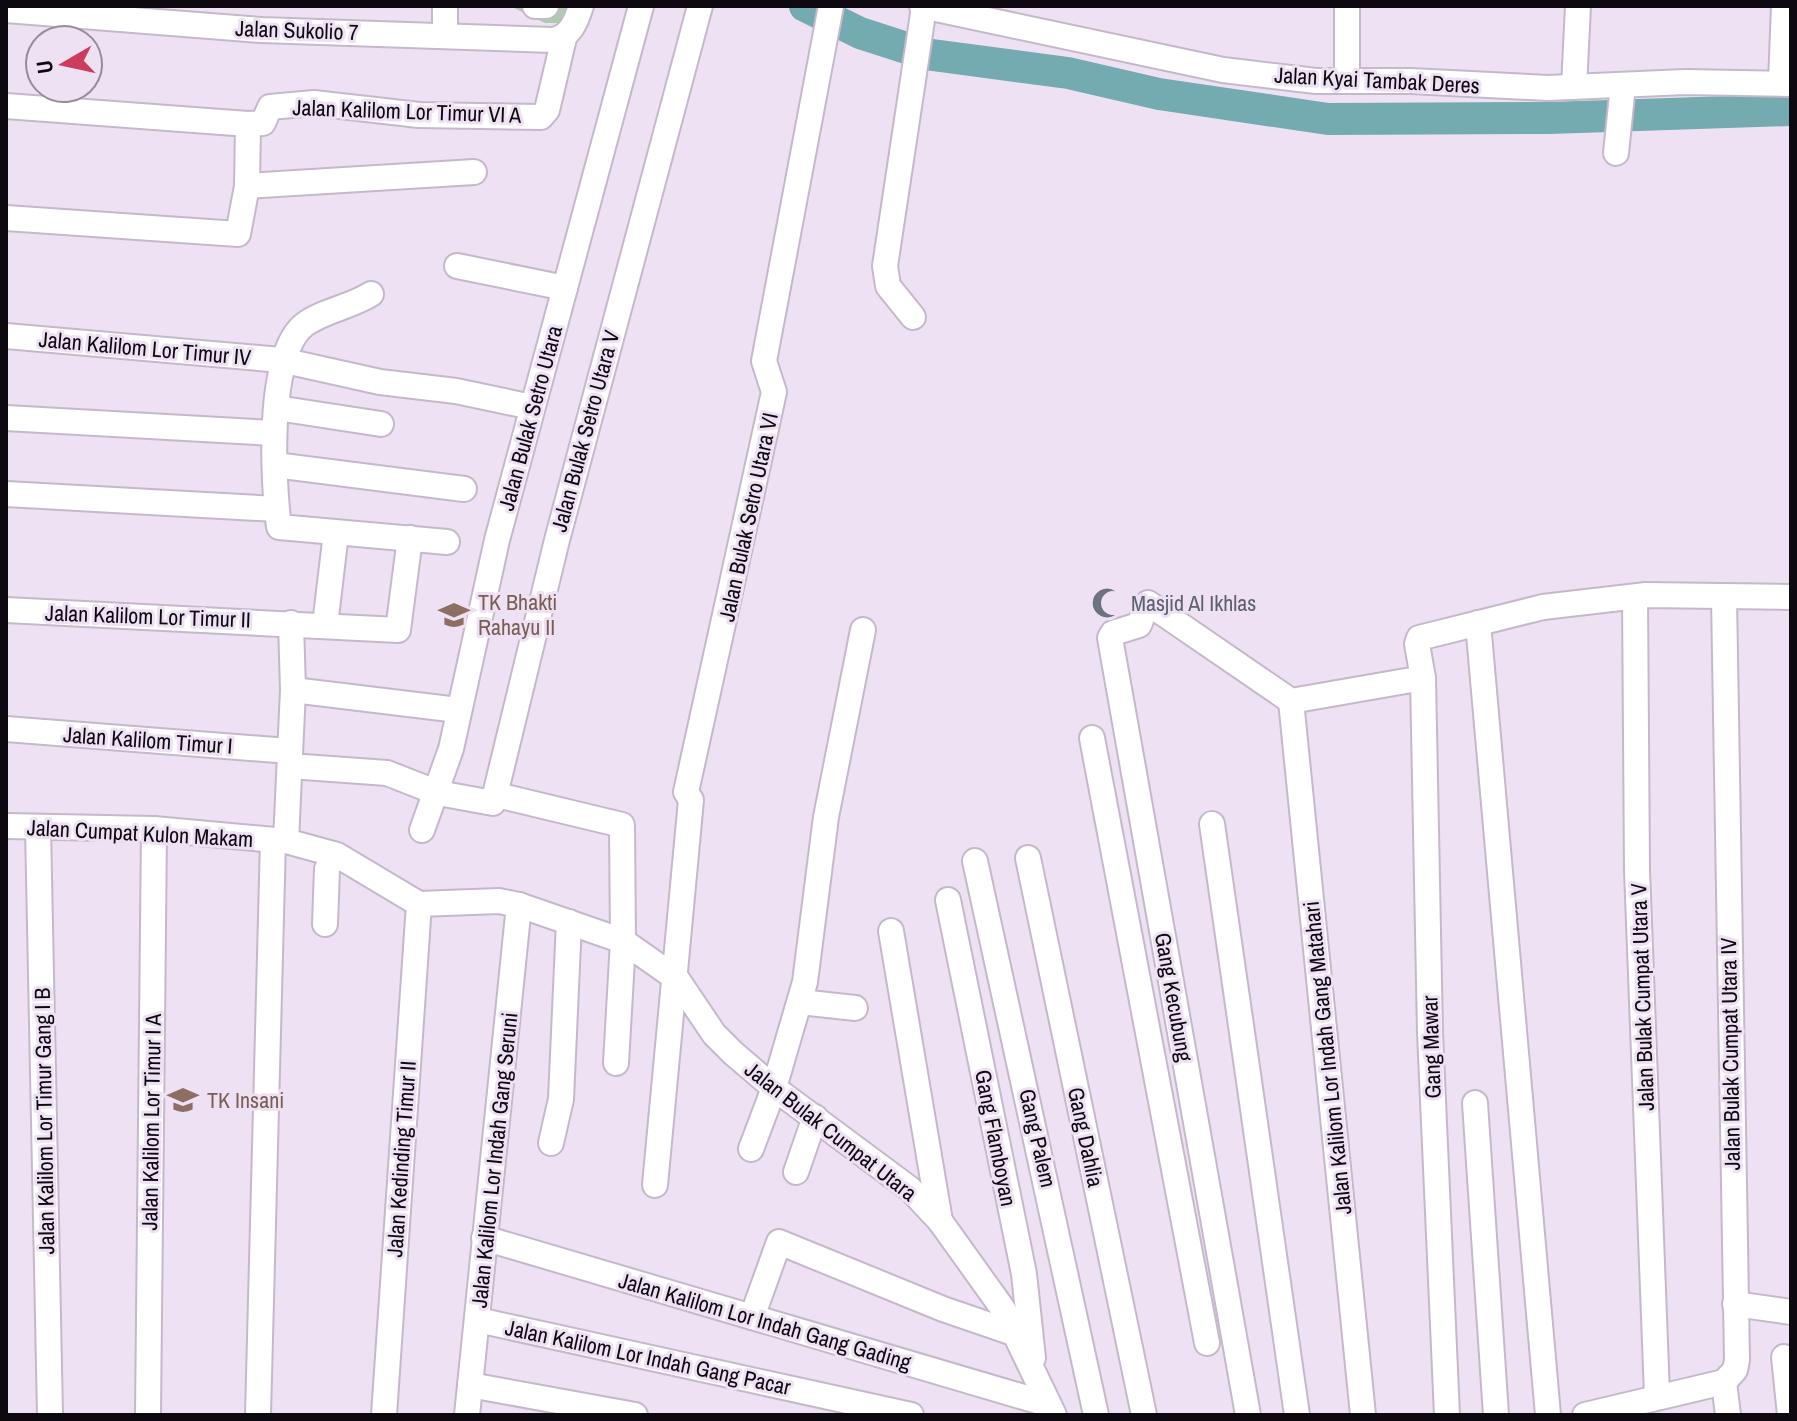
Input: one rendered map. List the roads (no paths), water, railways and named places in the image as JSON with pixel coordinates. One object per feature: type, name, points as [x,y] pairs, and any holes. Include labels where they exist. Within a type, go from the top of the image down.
[{"type":"street","points":[[445,6],[445,35]]},
{"type":"street","points":[[535,6],[546,6]]},
{"type":"street","points":[[564,38],[581,6]]},
{"type":"street","name":"Jalan Bulak Setro Utara","points":[[422,830],[438,793],[532,407],[641,6]]},
{"type":"street","name":"Jalan Bulak Setro Utara V","points":[[497,795],[557,540],[700,6]]},
{"type":"street","points":[[913,317],[888,286],[885,266],[923,6]]},
{"type":"street","name":"Jalan Kyai Tambak Deres","points":[[923,6],[1223,70],[1316,81],[1574,87],[1621,103],[1786,84]]},
{"type":"street","points":[[1347,6],[1347,81]]},
{"type":"street","points":[[1574,87],[1578,6]]},
{"type":"street","points":[[1784,6],[1786,84]]},
{"type":"street","name":"Jalan Sukolio 7","points":[[6,10],[261,30],[564,38]]},
{"type":"street","name":"Jalan Bulak Setro Utara VI","points":[[655,1185],[677,979],[689,796],[775,390],[765,374],[764,361],[829,15]]},
{"type":"street","name":"Jalan Kalilom Lor Timur VI A","points":[[248,124],[263,123],[270,107],[314,103],[419,115],[541,117],[547,110],[564,38]]},
{"type":"street","points":[[1616,153],[1621,103]]},
{"type":"street","points":[[6,106],[248,124],[247,186],[238,234],[6,218]]},
{"type":"street","points":[[247,186],[474,172]]},
{"type":"street","points":[[457,266],[565,288]]},
{"type":"street","points":[[371,294],[305,324],[284,361],[273,433],[279,527],[447,542]]},
{"type":"street","name":"Jalan Kalilom Lor Timur IV","points":[[6,336],[284,361],[380,382],[456,391],[532,407]]},
{"type":"street","points":[[277,408],[381,424]]},
{"type":"street","points":[[6,418],[273,433]]},
{"type":"street","points":[[275,465],[410,479],[464,489]]},
{"type":"street","points":[[6,494],[276,509]]},
{"type":"street","points":[[325,625],[336,533]]},
{"type":"street","name":"Jalan Kalilom Lor Timur II","points":[[6,610],[399,629],[410,538]]},
{"type":"street","name":"Jalan Bulak Cumpat Utara IV","points":[[1724,597],[1737,1360],[1735,1370],[1724,1382]]},
{"type":"street","points":[[1548,1415],[1478,623],[1543,607],[1635,598],[1791,597]]},
{"type":"street","name":"Jalan Bulak Cumpat Utara V","points":[[1635,598],[1637,870],[1662,1402]]},
{"type":"street","name":"Gang Kecubung","points":[[1248,1415],[1110,638],[1119,629],[1139,625],[1148,603],[1291,701]]},
{"type":"street","points":[[258,1415],[279,840],[289,759],[293,690],[291,623]]},
{"type":"street","name":"Gang Mawar","points":[[1447,1415],[1430,1033],[1423,678],[1417,644],[1419,638],[1478,623]]},
{"type":"street","points":[[751,1149],[774,1088],[800,1002],[826,817],[863,630]]},
{"type":"street","points":[[1291,701],[1423,678]]},
{"type":"street","points":[[293,690],[458,710]]},
{"type":"street","name":"Jalan Kalilom Lor Indah Gang Matahari","points":[[1291,701],[1363,1415]]},
{"type":"street","name":"Jalan Kalilom Timur I","points":[[6,729],[289,759],[387,773],[438,793]]},
{"type":"street","points":[[1092,738],[1207,1343]]},
{"type":"street","points":[[438,793],[490,804],[497,795],[622,825],[623,941],[616,1063]]},
{"type":"street","points":[[1212,824],[1297,1415]]},
{"type":"street","name":"Jalan Cumpat Kulon Makam","points":[[6,826],[154,829],[279,840],[333,854],[419,904]]},
{"type":"street","name":"Jalan Kalilom Lor Timur Gang I B","points":[[38,827],[50,1415]]},
{"type":"street","name":"Jalan Kalilom Lor Timur I A","points":[[148,1415],[154,829]]},
{"type":"street","points":[[325,924],[327,869],[333,854]]},
{"type":"street","name":"Gang Dahlia","points":[[1028,858],[1144,1415]]},
{"type":"street","name":"Gang Palem","points":[[975,861],[1096,1415]]},
{"type":"street","name":"Gang Flamboyan","points":[[948,900],[1024,1274],[1035,1377]]},
{"type":"street","points":[[419,904],[499,901],[519,905],[623,941],[677,979]]},
{"type":"street","name":"Jalan Kedinding Timur II","points":[[384,1415],[419,904]]},
{"type":"street","name":"Jalan Kalilom Lor Indah Gang Seruni","points":[[467,1415],[519,905]]},
{"type":"street","points":[[551,1143],[561,1099],[569,922]]},
{"type":"street","points":[[891,931],[940,1221]]},
{"type":"street","name":"Jalan Bulak Cumpat Utara","points":[[677,979],[714,1034],[774,1088],[910,1189],[940,1221],[979,1272],[1050,1410]]},
{"type":"street","points":[[800,1002],[855,1008]]},
{"type":"street","points":[[1475,1103],[1496,1415]]},
{"type":"street","points":[[796,1172],[815,1117]]},
{"type":"street","name":"Jalan Kalilom Lor Indah Gang Gading","points":[[484,1238],[1050,1410]]},
{"type":"street","points":[[752,1317],[779,1242],[943,1309],[1013,1333]]},
{"type":"street","points":[[1735,1304],[1791,1312]]},
{"type":"street","name":"Jalan Kalilom Lor Indah Gang Pacar","points":[[478,1320],[911,1415]]},
{"type":"street","points":[[1784,1357],[1790,1415]]},
{"type":"street","points":[[1597,1414],[1662,1402],[1724,1382],[1728,1415]]},
{"type":"street","points":[[470,1385],[635,1415]]},
{"type":"waterway","points":[[805,6],[860,33],[925,54],[1068,73],[1159,94],[1328,119],[1549,118],[1791,110]]},
{"type":"place","name":"Masjid Al Ikhlas","points":[[1107,603]]},
{"type":"place","name":"TK Bhakti Rahayu II","points":[[454,615]]},
{"type":"place","name":"TK Insani","points":[[183,1100]]}]
